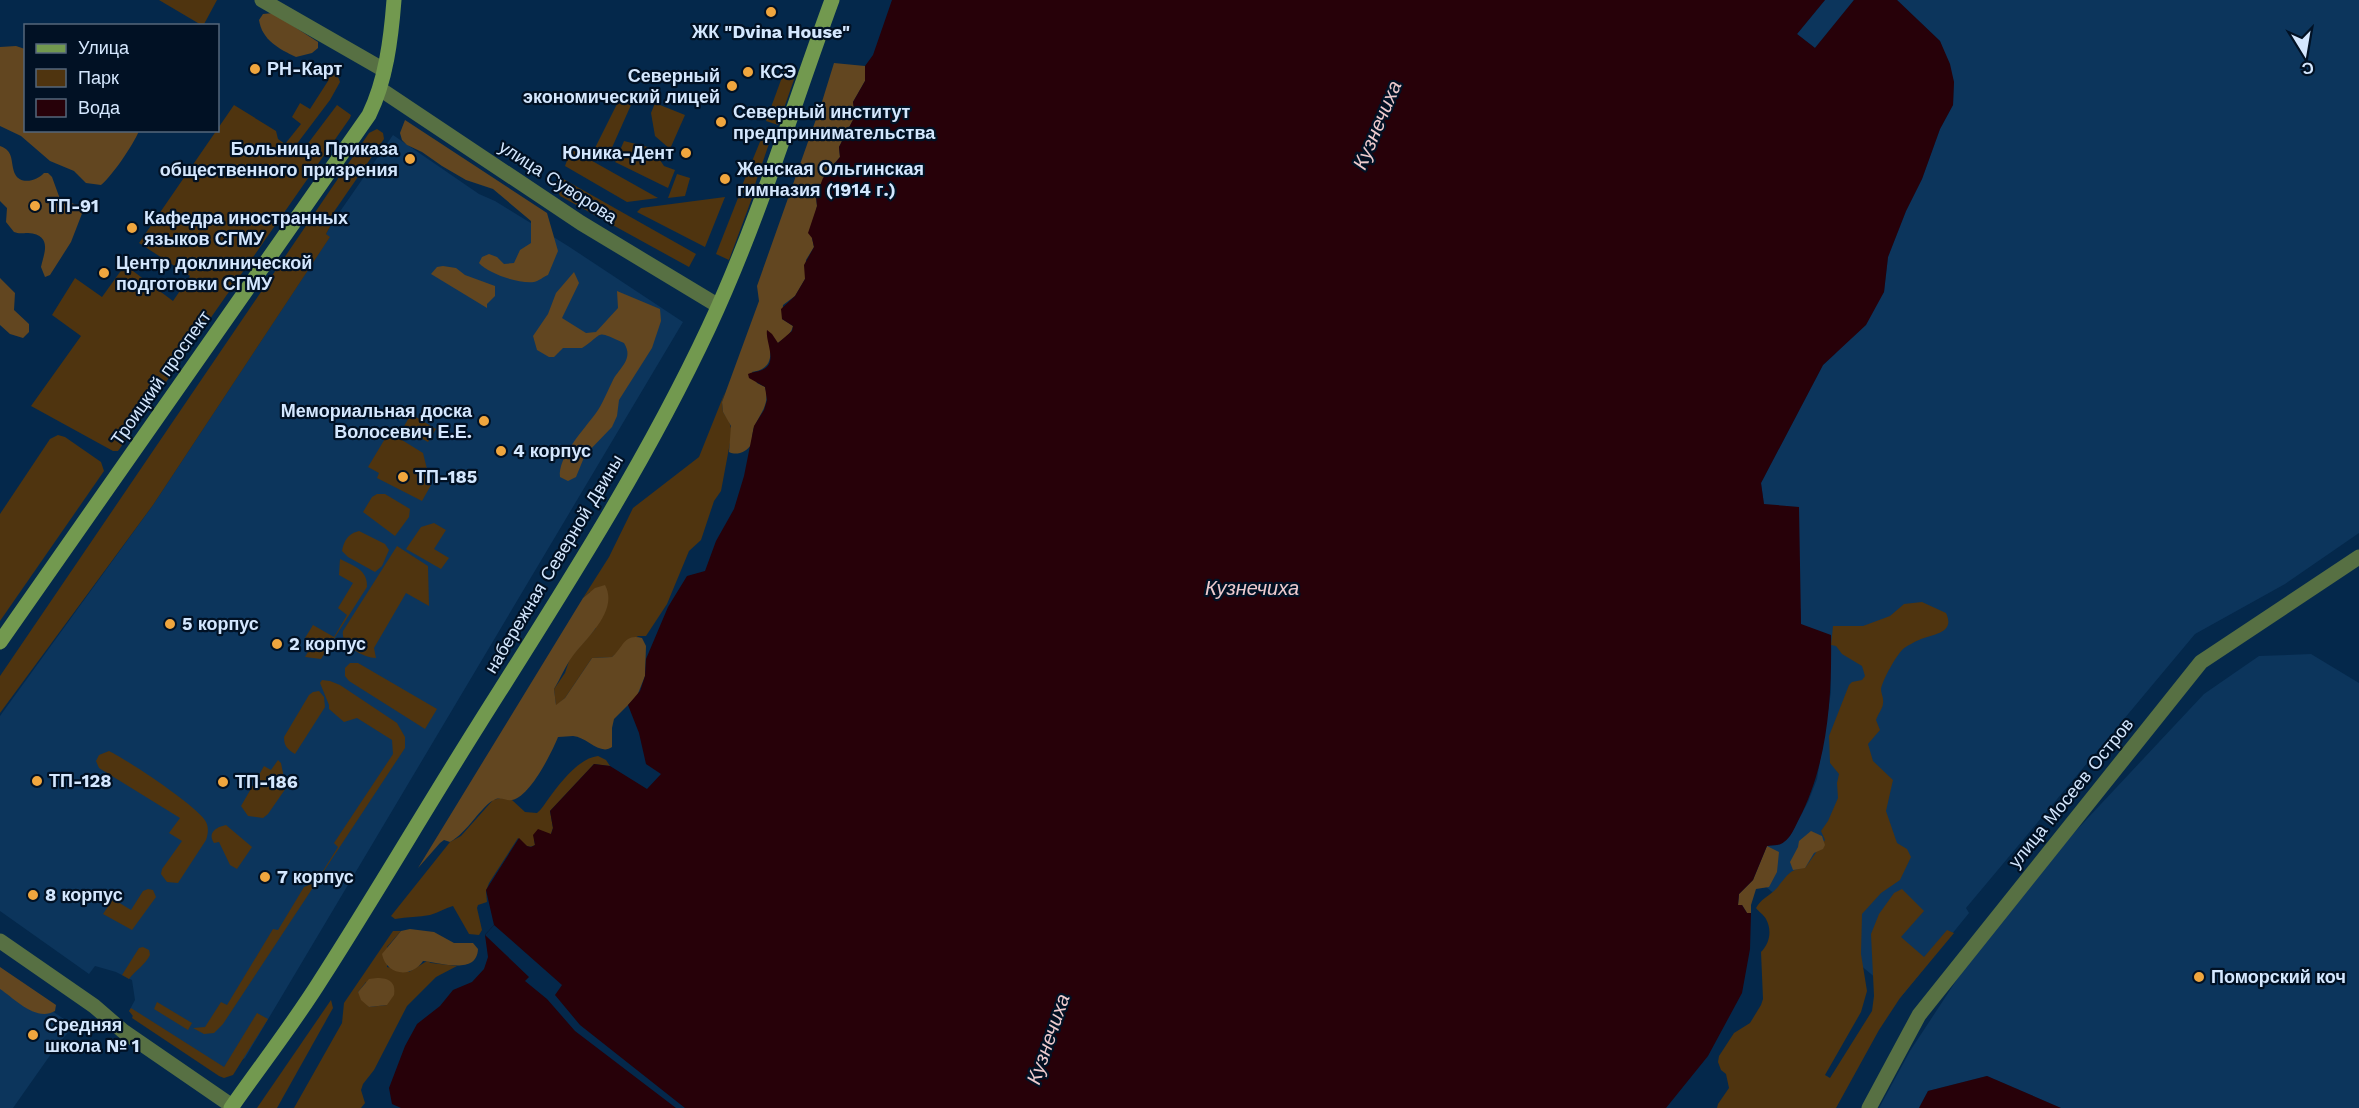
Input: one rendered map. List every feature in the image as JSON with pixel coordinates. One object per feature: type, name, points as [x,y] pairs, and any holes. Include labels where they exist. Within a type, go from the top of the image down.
[{"type":"street","points":[[262,0],[384,70]]},
{"type":"street","name":"Троицкий проспект","points":[[0,642],[369,115],[380,89],[392,27],[394,0]]},
{"type":"street","name":"набережная Северной Двины","points":[[231,1107],[321,980],[567,586],[674,398],[711,323],[747,237],[832,0]]},
{"type":"street","name":"улица Суворова","points":[[380,89],[581,223],[717,305]]},
{"type":"street","name":"улица Мосеев Остров","points":[[1869,1108],[1919,1015],[2201,662],[2359,557]]},
{"type":"street","points":[[0,941],[94,1006],[123,1031],[231,1107]]},
{"type":"shaded area","points":[[1825,0],[1854,0],[1815,48],[1797,34]]},
{"type":"shaded area","points":[[1897,0],[2359,0],[2359,533],[2285,584],[2195,634],[1966,908],[1969,913],[1900,998],[1754,877],[1767,846],[1778,845],[1790,836],[1808,802],[1817,779],[1831,692],[1831,645],[1801,624],[1801,611],[1764,505],[1761,483],[1823,365],[1835,354],[1884,292],[1888,257],[1906,211],[1922,179],[1940,129],[1953,105],[1954,82],[1940,41]]},
{"type":"shaded area","points":[[273,13],[318,42],[318,48],[312,53],[296,57],[272,43],[264,33],[259,20],[263,14]]},
{"type":"shaded area","points":[[16,46],[24,49],[24,132],[138,132],[122,160],[101,185],[86,183],[74,171],[50,161],[21,136],[0,126],[0,47]]},
{"type":"shaded area","points":[[834,63],[865,66],[865,81],[853,102],[855,116],[839,147],[840,157],[826,173],[816,196],[817,206],[812,238],[814,247],[806,260],[805,279],[795,296],[783,305],[782,319],[793,326],[792,330],[770,348],[767,365],[761,370],[752,372],[757,383],[765,387],[767,398],[754,427],[751,445],[747,450],[735,454],[729,452],[731,426],[723,412],[722,402],[759,301],[757,286]]},
{"type":"shaded area","points":[[405,120],[547,213],[558,251],[548,275],[534,282],[513,280],[479,263],[482,257],[489,254],[497,257],[504,264],[514,263],[520,250],[531,243],[531,221],[493,189],[466,180],[407,145],[400,133]]},
{"type":"shaded area","points":[[393,135],[479,194],[495,201],[568,246],[683,322],[245,1058],[220,1074],[132,1017],[129,1011],[135,1000],[132,980],[116,972],[95,966],[89,974],[0,911],[0,716],[153,505],[329,238],[326,234],[332,223]]},
{"type":"shaded area","points":[[0,146],[10,154],[18,178],[30,181],[48,173],[52,177],[60,199],[77,205],[83,211],[71,242],[50,275],[45,277],[41,267],[45,251],[44,241],[36,234],[14,232],[6,222],[7,208],[0,201]]},
{"type":"shaded area","points":[[437,267],[456,268],[465,275],[495,286],[495,296],[487,304],[487,308],[431,274]]},
{"type":"shaded area","points":[[574,272],[579,283],[562,318],[586,333],[596,332],[618,308],[617,291],[660,309],[661,321],[652,348],[619,400],[617,416],[612,427],[585,455],[576,477],[568,481],[560,477],[560,469],[567,452],[598,410],[627,358],[624,343],[604,335],[598,336],[582,348],[563,348],[554,357],[549,357],[537,350],[533,336],[548,314],[556,293]]},
{"type":"shaded area","points":[[0,278],[15,293],[14,310],[29,324],[29,332],[23,338],[10,334],[0,325]]},
{"type":"shaded area","points":[[605,585],[608,605],[604,614],[599,624],[570,660],[554,689],[556,705],[565,698],[592,658],[612,657],[627,639],[642,638],[646,646],[645,676],[637,696],[614,719],[612,747],[598,748],[573,736],[558,737],[540,773],[526,791],[512,800],[499,798],[489,803],[457,838],[450,842],[444,840],[440,843],[418,868],[583,598],[595,588]]},
{"type":"shaded area","points":[[2311,654],[2359,683],[2359,1108],[2061,1108],[1987,1076],[1928,1091],[1919,1108],[1879,1108],[1910,1051],[1975,952],[2071,836],[2204,694],[2259,656]]},
{"type":"shaded area","points":[[1811,831],[1822,836],[1825,845],[1823,849],[1814,853],[1805,868],[1793,870],[1790,862],[1799,841]]},
{"type":"shaded area","points":[[1767,846],[1779,852],[1777,872],[1769,887],[1756,889],[1751,913],[1747,913],[1742,905],[1738,905],[1739,894],[1753,880]]},
{"type":"shaded area","points":[[410,929],[434,932],[454,943],[473,943],[478,949],[476,957],[464,965],[423,961],[418,967],[406,972],[394,970],[384,961],[382,954],[401,931]]},
{"type":"shaded area","points":[[0,967],[56,1005],[55,1011],[48,1014],[33,1012],[0,989]]},
{"type":"shaded area","name":"Средняя школа № 1","points":[[0,975],[74,1026],[58,1044],[13,1108],[0,1108]]},
{"type":"shaded area","points":[[369,979],[385,979],[393,984],[394,995],[387,1005],[369,1007],[361,1000],[358,992]]},
{"type":"green space","points":[[159,0],[217,0],[204,24],[200,24]]},
{"type":"green space","points":[[301,63],[319,64],[330,68],[338,76],[340,82],[330,100],[293,149],[300,154],[337,105],[351,115],[350,118],[118,451],[113,451],[31,406],[81,336],[52,315],[75,278],[102,297],[125,265],[173,301],[190,276],[139,243],[215,132],[219,132],[219,127],[234,105],[276,131],[278,139],[285,144],[301,124],[292,117],[300,103],[310,109],[328,81]]},
{"type":"green space","points":[[785,69],[796,74],[778,125],[766,121]]},
{"type":"green space","points":[[623,92],[635,96],[606,161],[592,154]]},
{"type":"green space","points":[[655,103],[685,115],[670,149],[655,136],[651,113]]},
{"type":"green space","points":[[377,129],[383,133],[384,139],[329,219],[332,223],[326,234],[330,237],[153,505],[0,713],[0,676],[369,133]]},
{"type":"green space","points":[[764,132],[772,135],[752,193],[739,193]]},
{"type":"green space","points":[[624,141],[652,148],[664,166],[675,170],[668,188],[615,162]]},
{"type":"green space","points":[[571,149],[658,198],[627,202],[565,166]]},
{"type":"green space","points":[[677,174],[690,178],[685,196],[668,198]]},
{"type":"green space","points":[[558,176],[696,254],[689,267],[560,196],[556,187]]},
{"type":"green space","points":[[725,197],[705,247],[637,212],[641,208]]},
{"type":"green space","points":[[738,198],[752,198],[729,260],[716,254]]},
{"type":"green space","points":[[725,392],[722,402],[723,412],[732,432],[721,491],[714,501],[701,540],[689,551],[667,604],[646,636],[638,636],[612,657],[592,658],[565,698],[556,706],[554,689],[565,673],[570,658],[596,628],[590,592],[583,598],[609,557],[633,508],[699,457]]},
{"type":"green space","points":[[411,414],[436,429],[428,442],[403,428]]},
{"type":"green space","points":[[389,432],[423,453],[431,485],[422,501],[377,478],[379,473],[368,467]]},
{"type":"green space","points":[[58,435],[65,437],[101,462],[104,471],[0,621],[0,514],[50,439]]},
{"type":"green space","points":[[385,494],[410,509],[409,517],[395,536],[363,512],[372,497]]},
{"type":"green space","points":[[434,523],[446,530],[434,549],[449,558],[441,569],[406,549],[421,527]]},
{"type":"green space","points":[[359,531],[385,544],[389,550],[382,566],[375,572],[348,557],[342,551],[347,538]]},
{"type":"green space","points":[[397,546],[428,566],[429,606],[406,593],[374,648],[376,658],[371,657],[349,646],[343,636],[343,631]]},
{"type":"green space","points":[[340,559],[355,566],[363,573],[367,587],[321,659],[305,657],[313,643],[305,638],[313,625],[334,637],[347,615],[338,608],[353,583],[339,575]]},
{"type":"green space","points":[[1922,602],[1946,613],[1948,625],[1941,632],[1906,647],[1897,657],[1881,689],[1883,705],[1876,720],[1880,730],[1868,744],[1873,761],[1893,780],[1886,811],[1897,843],[1907,849],[1911,857],[1900,880],[1881,893],[1862,914],[1861,954],[1867,991],[1861,1012],[1825,1075],[1830,1078],[1872,1011],[1874,996],[1871,934],[1879,914],[1894,893],[1902,889],[1924,911],[1901,937],[1924,957],[1947,930],[1954,933],[1900,998],[1879,1030],[1836,1108],[1717,1108],[1729,1088],[1726,1074],[1721,1070],[1718,1062],[1719,1056],[1734,1033],[1750,1023],[1763,999],[1761,952],[1768,941],[1769,932],[1766,919],[1756,908],[1787,875],[1805,868],[1825,840],[1821,831],[1838,798],[1839,774],[1830,763],[1829,736],[1849,685],[1862,680],[1865,676],[1862,666],[1842,654],[1836,646],[1831,645],[1833,626],[1863,626],[1890,616],[1904,604]]},
{"type":"green space","points":[[350,663],[358,663],[437,709],[425,729],[349,681],[345,676],[345,668]]},
{"type":"green space","points":[[322,680],[340,685],[397,723],[405,737],[405,748],[223,1024],[214,1033],[204,1034],[193,1028],[205,1027],[221,1002],[227,1005],[273,929],[278,930],[304,887],[316,882],[338,847],[334,843],[393,754],[392,740],[357,718],[344,722],[329,709],[320,683]]},
{"type":"green space","points":[[319,691],[324,697],[325,707],[295,754],[286,747],[284,737],[309,695]]},
{"type":"green space","points":[[109,751],[177,795],[206,822],[208,831],[206,840],[178,883],[167,882],[161,874],[162,869],[182,841],[169,833],[180,818],[99,768],[96,761],[99,755]]},
{"type":"green space","points":[[598,756],[606,760],[610,766],[594,764],[550,811],[553,828],[551,834],[534,839],[535,845],[530,847],[518,838],[489,883],[486,891],[487,902],[478,905],[482,930],[479,935],[469,934],[453,906],[430,915],[395,919],[391,916],[450,842],[461,836],[493,800],[501,798],[512,800],[525,812],[537,813],[570,772],[584,761]]},
{"type":"green space","points":[[278,760],[281,763],[286,788],[263,818],[248,816],[241,806],[264,766],[271,770]]},
{"type":"green space","points":[[226,825],[252,847],[237,869],[230,865],[219,842],[214,843],[212,839],[214,831]]},
{"type":"green space","points":[[153,890],[156,897],[132,930],[103,914],[113,899],[131,910],[143,891]]},
{"type":"green space","points":[[393,931],[401,931],[387,947],[387,967],[409,972],[427,961],[457,966],[436,977],[407,1006],[374,1070],[363,1084],[361,1090],[365,1103],[361,1108],[294,1108],[342,1023],[344,1003]],"holes":[[[366,982],[387,1005],[369,1007],[358,992]]]},
{"type":"green space","points":[[139,948],[149,950],[150,955],[146,962],[129,979],[122,975]]},
{"type":"green space","points":[[331,1000],[333,1008],[277,1108],[257,1108]]},
{"type":"green space","points":[[157,1002],[192,1023],[188,1030],[154,1009]]},
{"type":"green space","points":[[131,1008],[224,1067],[257,1013],[268,1019],[233,1075],[224,1078],[132,1018],[129,1011]]},
{"type":"water","name":"Кузнечиха","points":[[892,0],[1825,0],[1797,34],[1815,48],[1854,0],[1897,0],[1940,41],[1950,64],[1954,82],[1953,105],[1940,129],[1922,179],[1906,211],[1888,257],[1884,292],[1866,325],[1823,365],[1761,483],[1764,504],[1799,507],[1801,624],[1831,635],[1826,729],[1822,753],[1809,798],[1794,828],[1782,843],[1767,846],[1753,880],[1739,894],[1738,905],[1742,905],[1747,913],[1751,913],[1750,949],[1742,993],[1708,1056],[1666,1108],[401,1108],[392,1104],[389,1088],[405,1046],[417,1024],[440,1006],[453,990],[472,982],[484,969],[488,957],[485,935],[494,925],[486,890],[519,838],[531,847],[535,845],[533,835],[538,829],[551,834],[553,828],[550,811],[594,764],[610,766],[647,789],[661,774],[646,764],[639,733],[628,705],[640,691],[645,676],[646,659],[668,607],[687,576],[705,571],[716,541],[734,509],[744,476],[754,426],[767,400],[765,387],[749,378],[748,374],[762,370],[770,362],[767,330],[778,343],[792,331],[793,326],[782,319],[781,309],[795,296],[805,279],[804,265],[814,247],[808,233],[817,206],[816,196],[823,178],[840,157],[839,147],[855,116],[853,102],[865,81],[865,66],[873,55]]},
{"type":"water","points":[[1987,1076],[2061,1108],[1919,1108],[1928,1091]]},
{"type":"pier","points":[[494,925],[562,985],[555,995],[580,1025],[685,1108],[676,1108],[575,1031],[547,999],[525,981],[529,977],[485,935]]},
{"type":"place","name":"ЖК \"Dvina House\"","points":[[771,12]]},
{"type":"place","name":"РН-Карт","points":[[255,69]]},
{"type":"place","name":"КСЭ","points":[[748,72]]},
{"type":"place","name":"Северный экономический лицей","points":[[732,86]]},
{"type":"place","name":"Северный институт предпринимательства","points":[[721,122]]},
{"type":"place","name":"Юника-Дент","points":[[686,153]]},
{"type":"place","name":"Больница Приказа общественного призрения","points":[[410,159]]},
{"type":"place","name":"Женская Ольгинская гимназия (1914 г.)","points":[[725,179]]},
{"type":"place","name":"ТП-91","points":[[35,206]]},
{"type":"place","name":"Кафедра иностранных языков СГМУ","points":[[132,228]]},
{"type":"place","name":"Центр доклинической подготовки СГМУ","points":[[104,273]]},
{"type":"place","name":"Мемориальная доска Волосевич Е.Е.","points":[[484,421]]},
{"type":"place","name":"4 корпус","points":[[501,451]]},
{"type":"place","name":"ТП-185","points":[[403,477]]},
{"type":"place","name":"5 корпус","points":[[170,624]]},
{"type":"place","name":"2 корпус","points":[[277,644]]},
{"type":"place","name":"ТП-128","points":[[37,781]]},
{"type":"place","name":"ТП-186","points":[[223,782]]},
{"type":"place","name":"7 корпус","points":[[265,877]]},
{"type":"place","name":"8 корпус","points":[[33,895]]},
{"type":"place","name":"Поморский коч","points":[[2199,977]]},
{"type":"place","name":"Средняя школа № 1","points":[[33,1035]]}]
